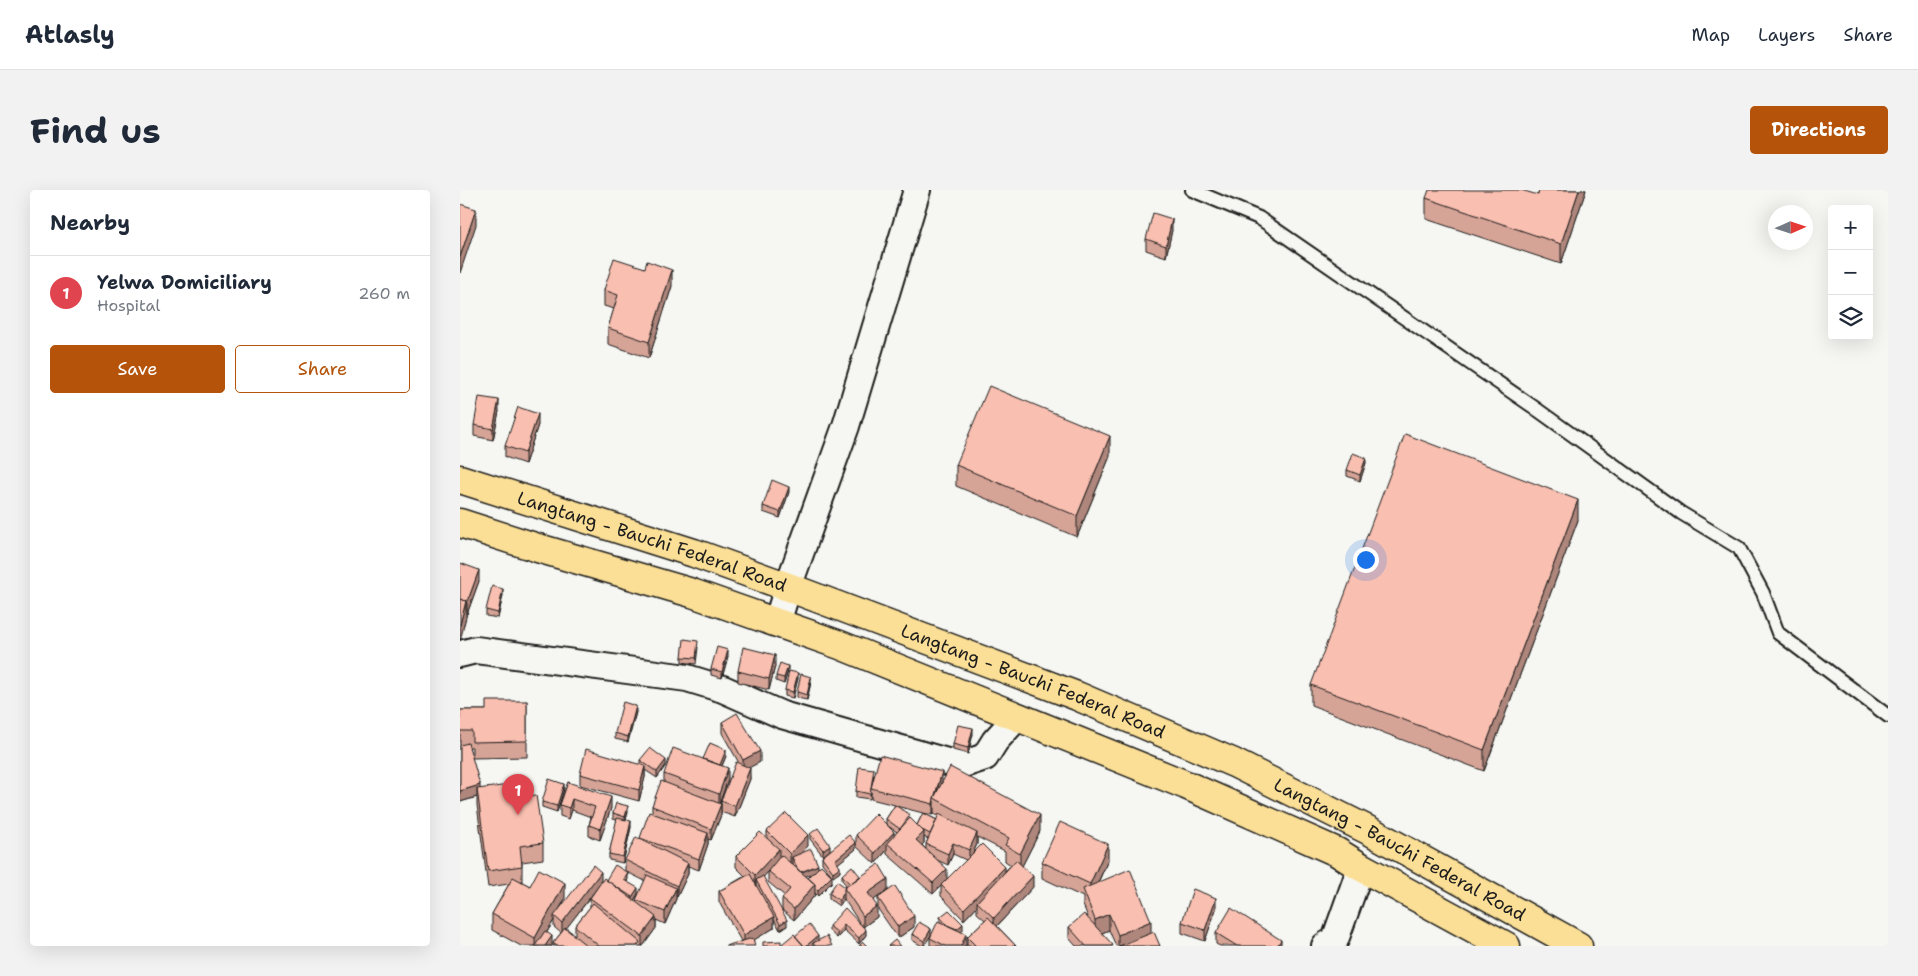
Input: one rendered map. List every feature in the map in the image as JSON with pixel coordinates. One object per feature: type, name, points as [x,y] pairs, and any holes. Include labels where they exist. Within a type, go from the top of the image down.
[{"type":"main road","name":"Langtang - Bauchi Federal Road","points":[[460,480],[694,554],[788,586],[1077,696],[1234,763],[1370,831],[1578,946]]},
{"type":"main road","points":[[460,523],[692,593],[840,645],[1186,785],[1337,852],[1506,946]]},
{"type":"street","points":[[777,623],[788,586],[846,426],[916,190]]},
{"type":"street","points":[[460,654],[476,650],[687,678],[723,689],[782,716],[947,762],[967,763],[985,757],[995,741],[1017,717]]},
{"type":"street","points":[[1333,944],[1361,867]]},
{"type":"lane","points":[[1192,190],[1260,218],[1535,408],[1680,513],[1739,548],[1763,593],[1778,633],[1888,716]]},
{"type":"building","points":[[1429,190],[1521,190],[1538,195],[1539,190],[1579,190],[1561,244],[1426,198]]},
{"type":"building","points":[[460,204],[476,209],[460,257]]},
{"type":"building","points":[[1153,213],[1172,219],[1166,246],[1146,239]]},
{"type":"building","points":[[614,258],[645,268],[647,261],[672,270],[649,342],[608,328],[618,295],[604,290]]},
{"type":"building","points":[[989,386],[1110,436],[1077,516],[956,465]]},
{"type":"building","points":[[479,397],[499,400],[493,429],[474,425]]},
{"type":"building","points":[[518,407],[538,414],[525,453],[505,446]]},
{"type":"building","points":[[1405,434],[1578,500],[1484,750],[1311,685]]},
{"type":"building","points":[[1353,453],[1366,458],[1360,475],[1347,470]]},
{"type":"building","points":[[772,480],[789,487],[780,512],[763,506]]},
{"type":"building","points":[[460,563],[479,570],[467,603],[460,599]]},
{"type":"building","points":[[492,586],[503,589],[498,613],[486,610]]},
{"type":"building","points":[[460,599],[466,601],[460,625]]},
{"type":"building","points":[[684,639],[698,641],[696,658],[682,657]]},
{"type":"building","points":[[717,647],[728,650],[722,672],[711,669]]},
{"type":"building","points":[[743,647],[775,655],[769,679],[738,671]]},
{"type":"building","points":[[780,663],[788,666],[784,678],[776,676]]},
{"type":"building","points":[[789,671],[798,673],[793,692],[785,690]]},
{"type":"building","points":[[801,674],[811,677],[807,695],[797,692]]},
{"type":"building","points":[[486,701],[527,701],[527,741],[472,742],[472,731],[460,731],[460,710],[486,710]]},
{"type":"building","points":[[623,702],[636,706],[628,737],[615,733]]},
{"type":"building","points":[[737,713],[760,751],[743,760],[722,722]]},
{"type":"building","points":[[958,725],[973,728],[968,748],[953,744]]},
{"type":"building","points":[[468,743],[480,785],[460,791],[460,745]]},
{"type":"building","points":[[710,743],[726,750],[720,765],[703,759]]},
{"type":"building","points":[[650,748],[666,760],[657,772],[640,760]]},
{"type":"building","points":[[673,748],[728,768],[719,794],[664,774]]},
{"type":"building","points":[[586,749],[645,766],[639,790],[580,774]]},
{"type":"building","points":[[880,755],[942,772],[933,804],[871,788]]},
{"type":"building","points":[[736,762],[750,768],[735,806],[721,801]]},
{"type":"building","points":[[859,767],[874,769],[870,794],[856,791]]},
{"type":"building","points":[[950,767],[1040,815],[1020,854],[1005,845],[1009,838],[934,798]]},
{"type":"building","points":[[549,779],[564,784],[557,806],[542,802]]},
{"type":"building","points":[[661,781],[721,804],[711,829],[652,806]]},
{"type":"building","points":[[568,782],[611,797],[600,829],[589,825],[595,807],[572,799],[569,808],[560,805]]},
{"type":"building","points":[[518,784],[520,797],[536,795],[543,843],[520,846],[522,866],[488,871],[477,789]]},
{"type":"building","points":[[616,803],[628,806],[625,817],[613,813]]},
{"type":"building","points":[[895,805],[910,815],[900,829],[886,819]]},
{"type":"building","points":[[649,812],[708,833],[699,859],[640,838]]},
{"type":"building","points":[[786,813],[808,835],[790,854],[767,831]]},
{"type":"building","points":[[923,813],[937,820],[930,834],[917,825]]},
{"type":"building","points":[[876,814],[894,832],[875,853],[856,835]]},
{"type":"building","points":[[939,814],[977,833],[969,850],[953,843],[948,854],[926,844]]},
{"type":"building","points":[[617,818],[631,821],[623,857],[609,854]]},
{"type":"building","points":[[910,818],[924,832],[916,840],[947,869],[933,883],[887,843]]},
{"type":"building","points":[[1060,822],[1108,844],[1090,884],[1042,862]]},
{"type":"building","points":[[818,828],[830,845],[823,850],[810,834]]},
{"type":"building","points":[[760,832],[779,849],[755,875],[736,856]]},
{"type":"building","points":[[849,835],[856,843],[835,860],[840,867],[833,872],[822,857]]},
{"type":"building","points":[[636,837],[688,863],[677,886],[625,860]]},
{"type":"building","points":[[982,844],[1005,867],[964,909],[941,885]]},
{"type":"building","points":[[811,849],[818,865],[801,872],[798,870],[792,857]]},
{"type":"building","points":[[781,855],[815,884],[794,909],[782,899],[790,889],[768,871]]},
{"type":"building","points":[[1016,860],[1033,876],[994,918],[977,902]]},
{"type":"building","points":[[879,864],[888,879],[868,893],[877,906],[863,916],[844,888]]},
{"type":"building","points":[[593,865],[601,872],[562,923],[554,916]]},
{"type":"building","points":[[615,865],[628,873],[624,880],[638,888],[632,897],[606,880]]},
{"type":"building","points":[[821,865],[832,876],[818,890],[815,884],[808,878]]},
{"type":"building","points":[[852,866],[860,876],[850,884],[842,875]]},
{"type":"building","points":[[539,869],[565,883],[535,938],[492,914],[513,877],[530,886]]},
{"type":"building","points":[[1130,869],[1151,921],[1118,935],[1109,914],[1095,920],[1083,889]]},
{"type":"building","points":[[750,874],[774,917],[744,935],[719,891]]},
{"type":"building","points":[[647,875],[676,888],[665,912],[636,900]]},
{"type":"building","points":[[763,876],[787,920],[780,924],[756,880]]},
{"type":"building","points":[[604,878],[656,917],[642,936],[590,898]]},
{"type":"building","points":[[837,881],[845,887],[844,893],[839,900],[829,893]]},
{"type":"building","points":[[895,886],[914,916],[898,927],[878,898]]},
{"type":"building","points":[[1193,889],[1216,898],[1205,930],[1182,922]]},
{"type":"building","points":[[593,903],[640,942],[637,946],[599,946],[575,926]]},
{"type":"building","points":[[845,908],[866,930],[859,938],[844,925],[837,932],[829,926]]},
{"type":"building","points":[[1231,908],[1281,940],[1277,946],[1237,946],[1216,933]]},
{"type":"building","points":[[949,910],[963,924],[957,929],[947,925],[940,917]]},
{"type":"building","points":[[1084,914],[1113,945],[1086,946],[1069,927]]},
{"type":"building","points":[[988,917],[1016,946],[976,946],[967,937]]},
{"type":"building","points":[[938,921],[966,934],[961,946],[946,946],[930,938]]},
{"type":"building","points":[[919,922],[931,929],[924,941],[912,934]]},
{"type":"building","points":[[809,924],[818,936],[804,946],[795,936]]},
{"type":"building","points":[[565,928],[587,946],[557,946],[553,943]]},
{"type":"building","points":[[545,931],[552,936],[545,946],[535,946]]},
{"type":"building","points":[[1154,932],[1160,946],[1119,946]]},
{"type":"building","points":[[794,934],[804,946],[783,946],[782,944]]},
{"type":"building","points":[[827,936],[832,946],[815,946],[813,943]]},
{"type":"building","points":[[753,938],[755,946],[725,946]]},
{"type":"building","points":[[895,940],[900,946],[888,946]]},
{"type":"building","points":[[781,941],[781,946],[763,946],[763,942]]},
{"type":"building","points":[[863,942],[867,946],[859,946]]},
{"type":"place","name":"Yelwa Domiciliary","points":[[518,815]]}]
